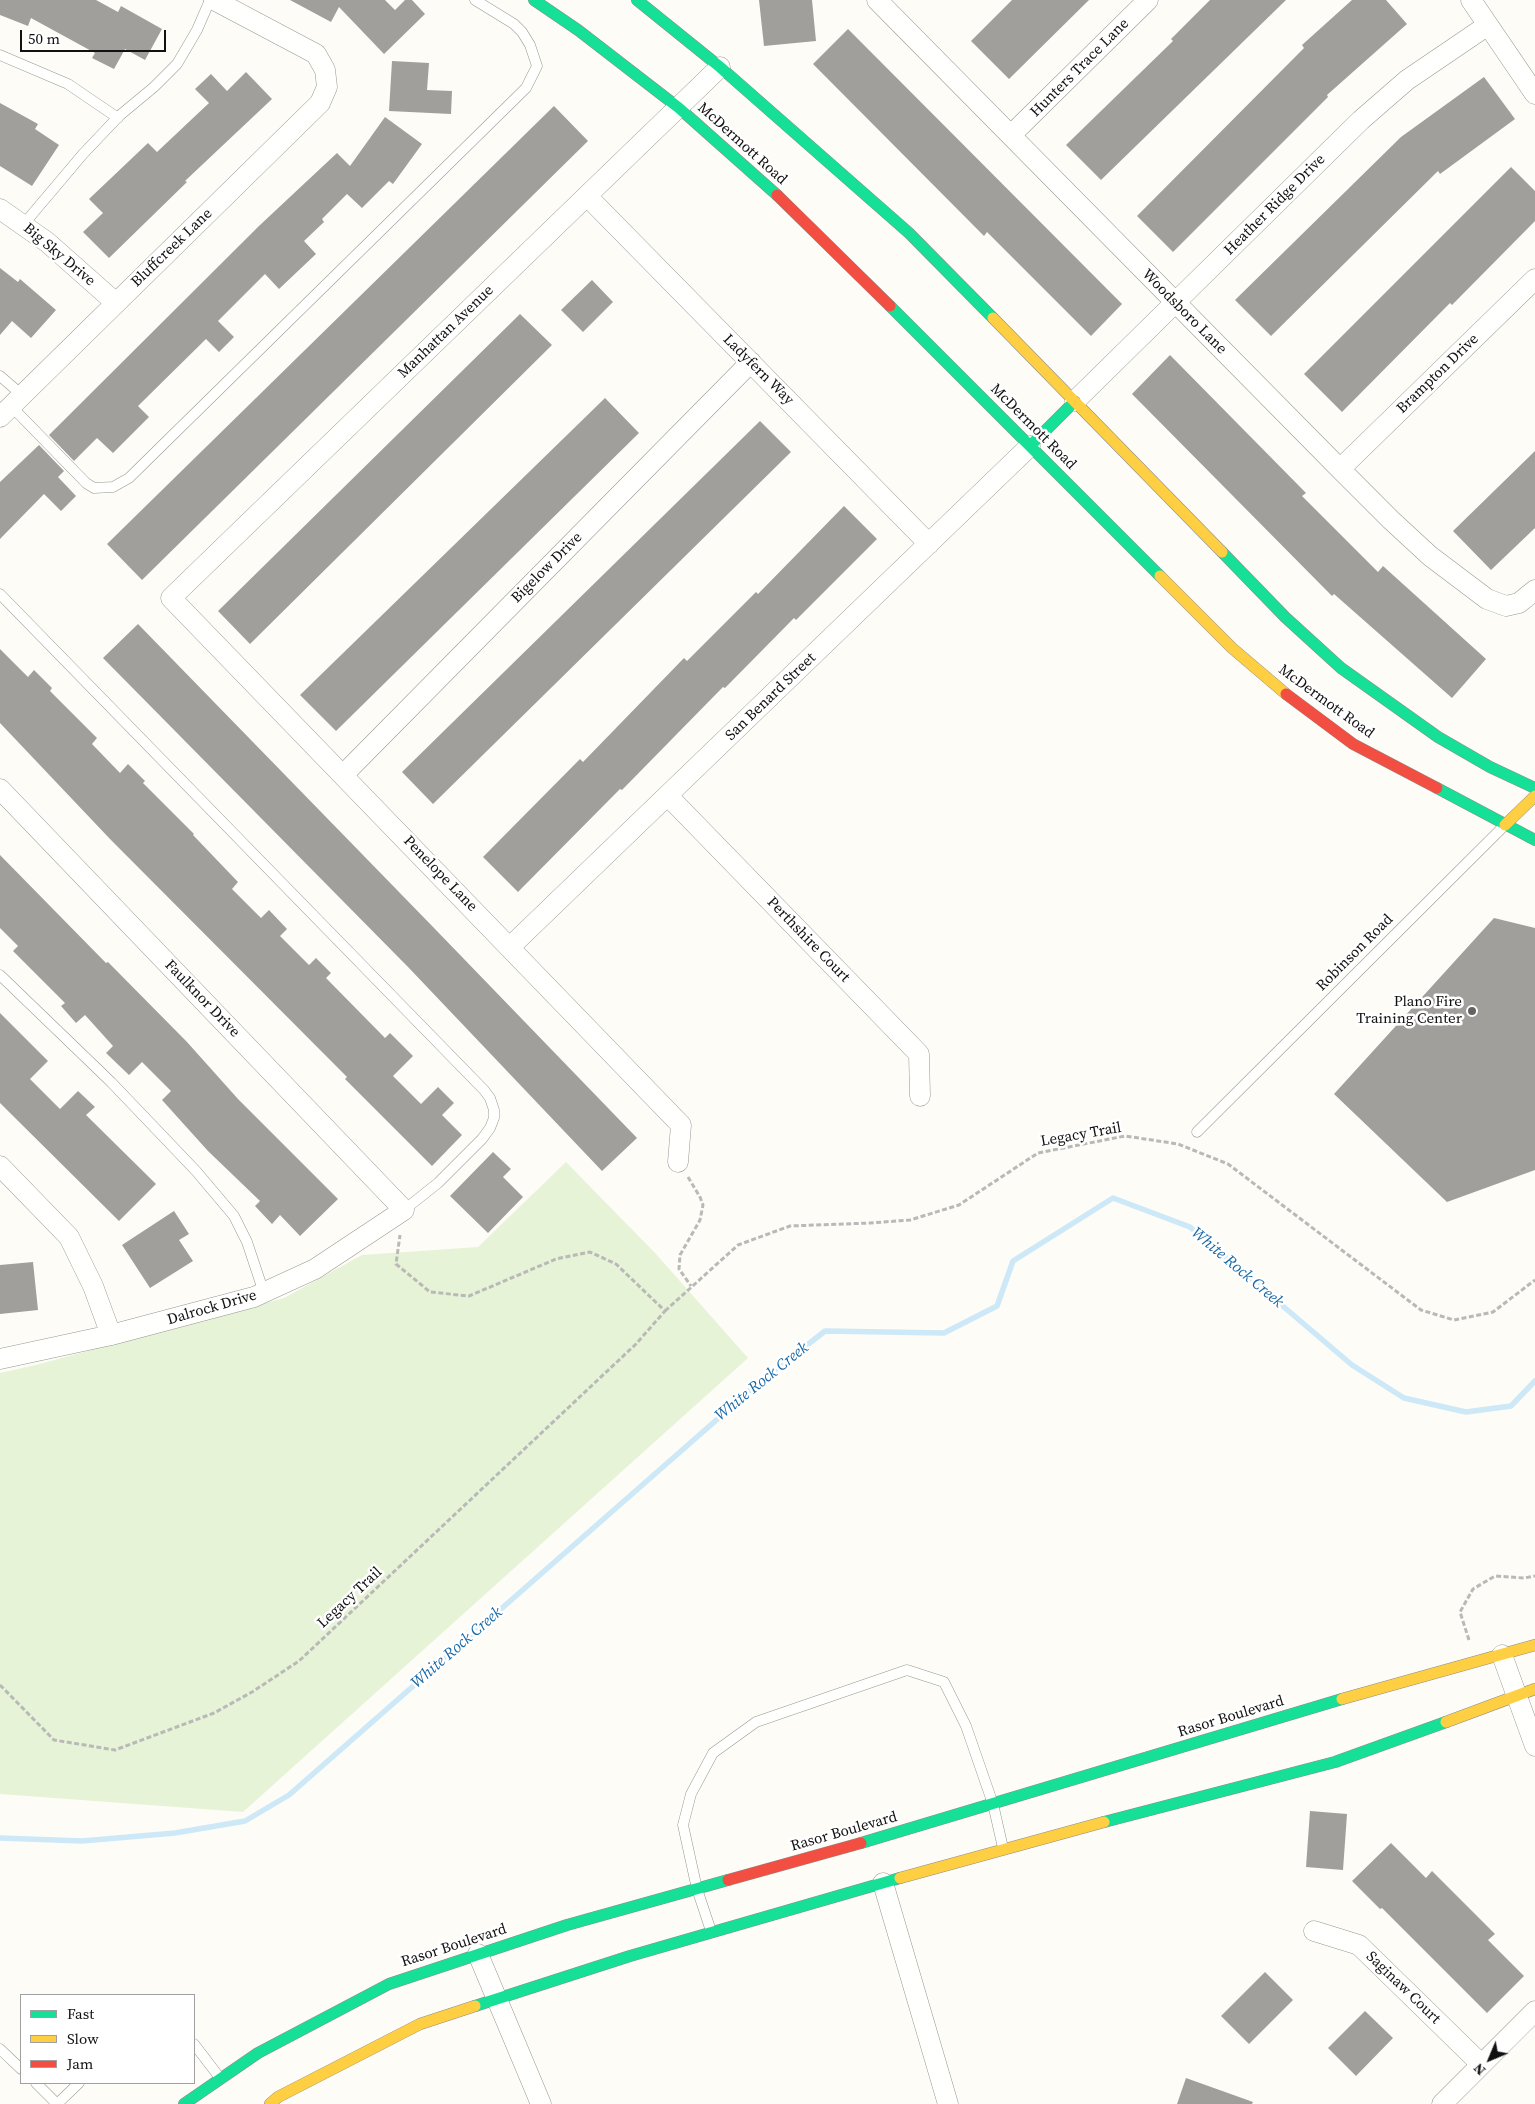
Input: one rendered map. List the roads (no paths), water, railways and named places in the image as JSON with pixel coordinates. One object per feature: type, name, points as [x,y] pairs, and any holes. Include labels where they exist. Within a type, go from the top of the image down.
[{"type":"main road","name":"McDermott Road","points":[[534,0],[578,30],[678,108],[776,194],[1232,648],[1290,697],[1354,744],[1535,840]]},
{"type":"main road","points":[[638,0],[720,67],[909,234],[1285,617],[1341,668],[1438,737],[1490,767],[1535,788]]},
{"type":"main road","points":[[1030,446],[1075,402]]},
{"type":"main road","name":"Robinson Road","points":[[1505,825],[1535,796]]},
{"type":"main road","name":"Rasor Boulevard","points":[[184,2104],[258,2053],[389,1984],[566,1925],[993,1804],[1345,1698],[1535,1645]]},
{"type":"main road","points":[[270,2104],[278,2097],[420,2024],[496,1999],[630,1956],[1003,1849],[1336,1762],[1526,1692]]},
{"type":"street","name":"Bluffcreek Lane","points":[[11,406],[320,104],[327,87],[325,70],[316,54],[214,0]]},
{"type":"street","name":"Woodsboro Lane","points":[[877,0],[1340,469],[1430,556],[1487,599],[1506,606],[1520,603],[1535,590]]},
{"type":"street","name":"Hunters Trace Lane","points":[[1011,135],[1148,0]]},
{"type":"street","points":[[1472,0],[1535,94]]},
{"type":"street","name":"Heather Ridge Drive","points":[[1075,402],[1362,120],[1407,80],[1488,25]]},
{"type":"street","name":"Manhattan Avenue","points":[[170,598],[720,67]]},
{"type":"street","name":"Ladyfern Way","points":[[587,196],[929,544]]},
{"type":"street","name":"Big Sky Drive","points":[[0,209],[47,242],[116,303]]},
{"type":"street","name":"Brampton Drive","points":[[1340,469],[1535,279]]},
{"type":"street","name":"Bigelow Drive","points":[[343,775],[751,362]]},
{"type":"street","name":"San Benard Street","points":[[511,946],[1030,446]]},
{"type":"street","name":"Penelope Lane","points":[[170,598],[511,946],[681,1124],[678,1162]]},
{"type":"street","name":"Faulknor Drive","points":[[0,789],[404,1210]]},
{"type":"street","name":"Perthshire Court","points":[[668,796],[919,1054],[920,1096]]},
{"type":"street","points":[[0,1166],[69,1237],[93,1286],[111,1335]]},
{"type":"street","name":"Dalrock Drive","points":[[0,1359],[111,1335],[254,1297],[315,1269],[404,1210]]},
{"type":"street","points":[[1502,1655],[1526,1692],[1535,1746]]},
{"type":"street","points":[[883,1883],[948,2104]]},
{"type":"street","name":"Saginaw Court","points":[[1314,1931],[1359,1945],[1481,2064]]},
{"type":"street","points":[[478,1954],[541,2104]]},
{"type":"street","points":[[1442,2104],[1535,2011]]},
{"type":"lane","points":[[23,225],[83,154],[118,118],[177,64],[198,30],[210,0]]},
{"type":"lane","points":[[0,376],[11,406],[86,483],[94,488],[113,487],[129,478],[526,88],[537,66],[530,45],[522,32],[514,24],[475,0]]},
{"type":"lane","points":[[0,55],[68,84],[118,118]]},
{"type":"lane","points":[[0,594],[490,1098],[494,1110],[494,1118],[482,1139],[438,1182],[404,1210]]},
{"type":"lane","name":"Robinson Road","points":[[1197,1132],[1505,825]]},
{"type":"lane","points":[[0,975],[111,1082],[209,1186],[234,1216],[247,1242],[264,1293]]},
{"type":"lane","points":[[711,1933],[697,1889],[683,1825],[691,1794],[713,1753],[756,1722],[907,1670],[944,1682],[966,1726],[993,1804],[1003,1849]]},
{"type":"lane","points":[[195,2045],[220,2078]]},
{"type":"lane","points":[[0,2049],[20,2068]]},
{"type":"lane","points":[[37,2084],[58,2104],[78,2084]]},
{"type":"waterway","name":"White Rock Creek","points":[[0,1838],[82,1841],[175,1833],[245,1821],[289,1795],[754,1387],[825,1331],[944,1333],[997,1306],[1013,1261],[1113,1198],[1190,1227],[1352,1365],[1404,1398],[1466,1412],[1511,1406],[1535,1381]]},
{"type":"place","name":"Plano Fire Training Center","points":[[1472,1011]]}]
